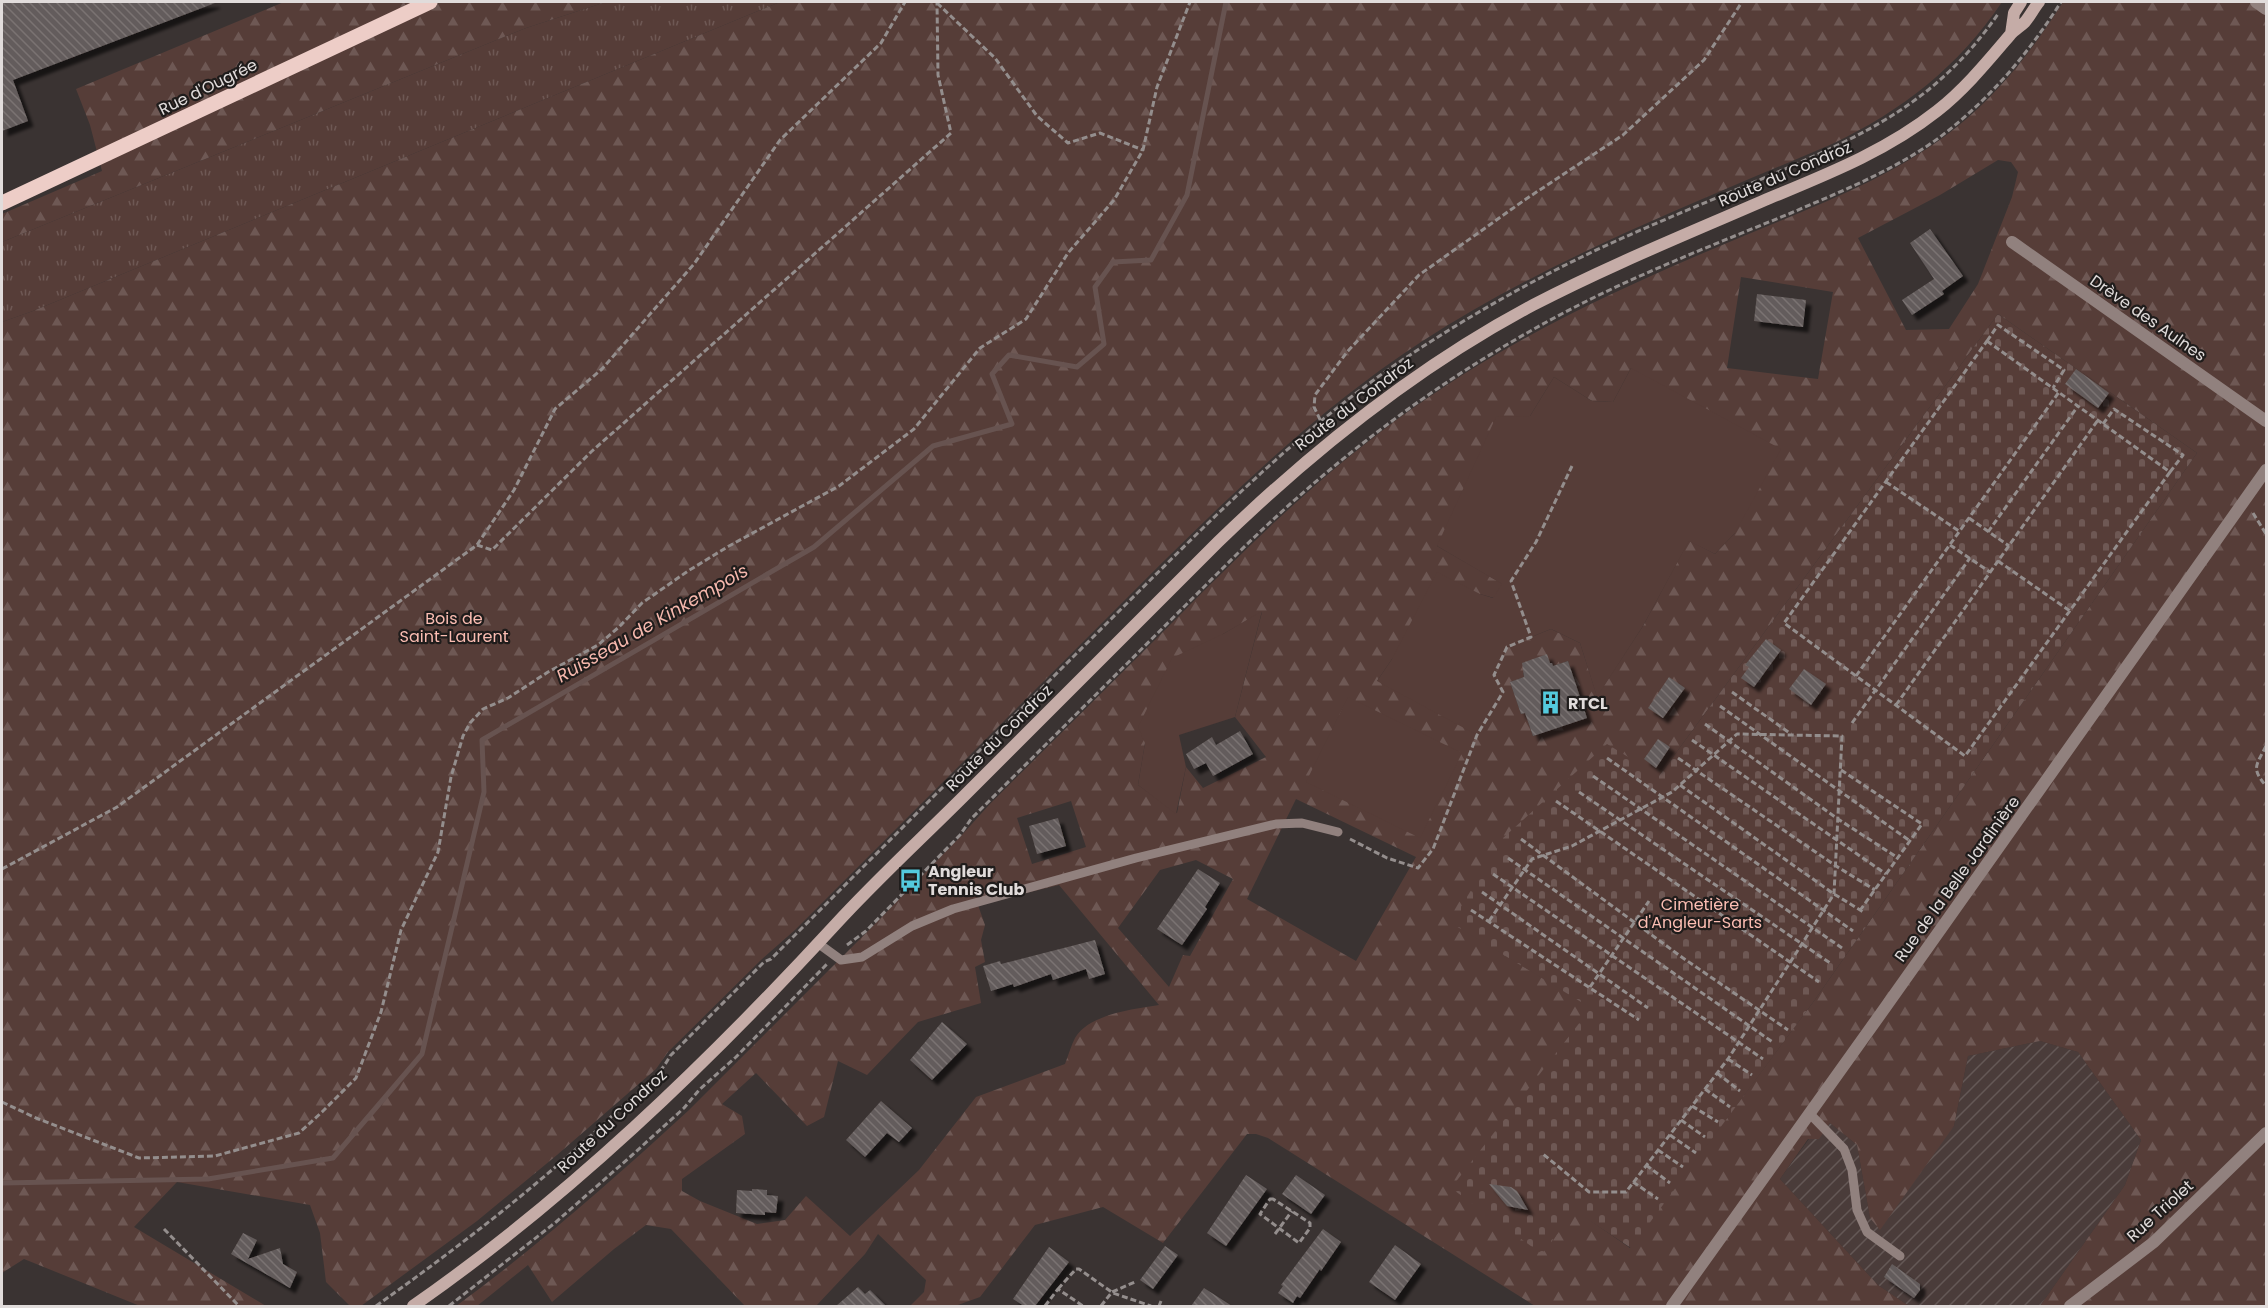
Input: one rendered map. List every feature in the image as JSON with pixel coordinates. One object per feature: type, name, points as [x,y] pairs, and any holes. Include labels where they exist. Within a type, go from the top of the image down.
[{"type":"main road","name":"Rue d'Ougrée","points":[[2,203],[430,2]]},
{"type":"main road","name":"Route du Condroz","points":[[2011,34],[2014,13],[2021,2]]},
{"type":"main road","name":"Route du Condroz","points":[[413,1306],[490,1248],[572,1181],[730,1034],[843,917],[1218,542],[1278,485],[1332,439],[1429,368],[1530,307],[1615,264],[1882,148],[1915,127],[1949,100],[1983,68],[2011,34],[2027,20],[2039,2]]},
{"type":"street","points":[[2256,2],[2266,9]]},
{"type":"street","name":"Drève des Aulnes","points":[[2012,242],[2266,421]]},
{"type":"street","name":"Rue de la Belle Jardinière","points":[[1672,1306],[2103,704],[2266,470]]},
{"type":"street","name":"Rue Triolet","points":[[2070,1306],[2154,1242],[2266,1133]]},
{"type":"lane","points":[[819,944],[841,960],[862,957],[912,926],[962,906],[1263,826],[1302,823],[1338,832]]},
{"type":"lane","points":[[1810,1114],[1844,1149],[1852,1170],[1857,1210],[1867,1232],[1900,1256]]},
{"type":"path","points":[[2,869],[117,807],[477,545],[514,490],[555,410],[602,369],[694,264],[780,140],[880,43],[905,2]]},
{"type":"path","points":[[932,2],[937,2],[995,58],[1037,116],[1068,143],[1100,133],[1143,150]]},
{"type":"path","points":[[477,545],[492,550],[591,452],[951,133],[938,75],[937,2]]},
{"type":"path","points":[[2,1102],[36,1118],[139,1158],[215,1156],[299,1133],[356,1078],[381,1012],[401,930],[438,852],[451,777],[463,736],[470,723],[483,709],[508,698],[548,672],[598,645],[642,603],[688,571],[839,486],[914,429],[980,348],[1002,332],[1026,319],[1068,253],[1114,200],[1143,150],[1157,87],[1190,2]]},
{"type":"path","points":[[1332,439],[1319,422],[1314,407],[1315,395],[1347,352],[1419,275],[1526,199],[1623,135],[1704,60],[1742,2]]},
{"type":"path","points":[[448,1306],[556,1222],[684,1108],[700,1089],[807,987],[834,957],[860,933],[866,931],[960,835],[971,819],[1265,526],[1348,453],[1457,374],[1554,318],[1636,279],[1868,179],[1912,155],[1963,118],[1990,94],[2027,52],[2061,2]]},
{"type":"path","points":[[376,1306],[495,1218],[614,1115],[659,1072],[670,1056],[764,962],[771,959],[1234,496],[1319,422],[1425,345],[1537,279],[1616,241],[1838,146],[1885,122],[1945,75],[1980,39],[2000,11]]},
{"type":"path","points":[[2053,388],[2064,370],[1998,325],[1784,623],[1965,756],[2183,455],[2114,409],[2103,424]]},
{"type":"path","points":[[1987,341],[2170,472]]},
{"type":"path","points":[[1856,676],[2059,392]]},
{"type":"path","points":[[1988,532],[2078,406]]},
{"type":"path","points":[[1896,705],[2098,420]]},
{"type":"path","points":[[1338,832],[1387,858],[1418,868],[1433,849],[1478,735],[1503,692],[1494,675],[1507,647],[1531,637],[1511,580],[1536,542],[1572,466]]},
{"type":"path","points":[[1886,482],[1959,531]]},
{"type":"path","points":[[2246,499],[2266,534]]},
{"type":"path","points":[[1969,518],[2009,546]]},
{"type":"path","points":[[1950,545],[1990,572]]},
{"type":"path","points":[[1852,723],[1970,558]]},
{"type":"path","points":[[1998,561],[2070,611]]},
{"type":"path","points":[[1732,692],[1792,735]]},
{"type":"path","points":[[1720,706],[1910,841]]},
{"type":"path","points":[[1705,724],[1838,819],[1898,858]]},
{"type":"path","points":[[1489,921],[1532,859],[1572,846],[1663,797],[1680,785],[1737,734],[1842,736],[1834,894],[1728,1059],[1626,1192],[1589,1192],[1543,1154]]},
{"type":"path","points":[[1692,740],[1886,874]]},
{"type":"path","points":[[2266,746],[2257,764],[2257,775],[2266,786]]},
{"type":"path","points":[[1607,758],[1852,931]]},
{"type":"path","points":[[1678,758],[1875,890]]},
{"type":"path","points":[[1841,770],[1922,824],[1860,910]]},
{"type":"path","points":[[1593,776],[1842,948]]},
{"type":"path","points":[[1680,785],[1834,894],[1865,913]]},
{"type":"path","points":[[1579,792],[1830,963]]},
{"type":"path","points":[[1556,801],[1819,982]]},
{"type":"path","points":[[1521,839],[1758,1012],[1788,1030]]},
{"type":"path","points":[[1508,858],[1774,1043]]},
{"type":"path","points":[[1493,874],[1763,1059]]},
{"type":"path","points":[[1482,892],[1648,1008]]},
{"type":"path","points":[[1590,987],[1649,901]]},
{"type":"path","points":[[1471,910],[1639,1020]]},
{"type":"path","points":[[1728,1059],[1752,1075]]},
{"type":"path","points":[[1717,1073],[1740,1091]]},
{"type":"path","points":[[1705,1089],[1731,1107]]},
{"type":"path","points":[[1692,1106],[1718,1122]]},
{"type":"path","points":[[1681,1120],[1706,1137]]},
{"type":"path","points":[[1670,1135],[1696,1153]]},
{"type":"path","points":[[1658,1150],[1683,1167]]},
{"type":"path","points":[[1646,1165],[1670,1183]]},
{"type":"path","points":[[1633,1182],[1658,1199]]},
{"type":"path","points":[[1270,1199],[1292,1211],[1310,1223],[1310,1228],[1299,1243],[1260,1214],[1270,1199]]},
{"type":"path","points":[[1275,1234],[1292,1211]]},
{"type":"path","points":[[164,1229],[240,1306]]},
{"type":"path","points":[[1045,1306],[1076,1269],[1079,1269],[1112,1292],[1151,1306]]},
{"type":"path","points":[[1101,1306],[1112,1292],[1134,1282]]},
{"type":"path","points":[[1058,1289],[1083,1306]]},
{"type":"path","points":[[1159,1306],[1161,1301]]},
{"type":"shaded area","points":[[2040,1041],[2078,1052],[2141,1140],[2125,1185],[2040,1306],[1909,1306],[1878,1285],[1780,1179],[1809,1139],[1825,1130],[1830,1123],[1857,1145],[1870,1218],[1954,1126],[1968,1056]]},
{"type":"green space","points":[[284,2],[606,2],[526,28],[2,242],[2,214],[102,171],[90,125],[76,89]]},
{"type":"green space","points":[[606,2],[780,2],[2,322],[2,242],[526,28]]},
{"type":"green space","name":"Bois de Saint-Laurent","points":[[780,2],[2002,2],[1967,47],[1948,66],[1927,85],[1882,117],[1832,144],[1622,234],[1520,284],[1421,342],[1335,404],[1255,473],[1179,546],[795,930],[761,960],[668,1052],[656,1069],[477,1221],[361,1306],[350,1306],[326,1282],[320,1233],[310,1205],[177,1182],[134,1227],[266,1306],[140,1306],[24,1259],[2,1273],[2,322]]},
{"type":"green space","points":[[2063,2],[2266,2],[2266,1306],[2040,1306],[2125,1185],[2141,1140],[2078,1052],[2040,1041],[1968,1056],[1954,1126],[1880,1230],[1870,1218],[1857,1145],[1830,1123],[1819,1139],[1808,1139],[1780,1179],[1878,1285],[1909,1306],[1535,1306],[1268,1138],[1247,1134],[1163,1243],[1103,1207],[1035,1225],[980,1297],[955,1306],[910,1306],[924,1292],[926,1280],[878,1234],[865,1254],[816,1306],[745,1306],[671,1229],[646,1225],[552,1302],[528,1265],[477,1306],[456,1306],[575,1211],[689,1110],[868,931],[989,805],[1240,555],[1336,467],[1441,389],[1475,367],[1580,309],[1653,275],[1847,192],[1904,163],[1974,113],[2016,68]],"holes":[[[1998,160],[2011,162],[2018,172],[2012,197],[1978,284],[1949,329],[1906,330],[1858,238],[1940,195]],[[1741,277],[1833,292],[1818,379],[1727,368]],[[1998,314],[2197,453],[1814,1001],[1630,1248],[1575,1210],[1592,1008],[1452,923],[1659,776]],[[1631,368],[1735,533],[1715,554],[1689,540],[1643,626],[1597,696],[1580,643],[1551,629],[1507,647],[1494,675],[1377,681],[1392,659],[1480,594],[1494,598],[1503,584],[1437,546],[1530,416],[1554,377],[1592,401],[1613,402]],[[1262,612],[1235,717],[1266,757],[1203,788],[1186,767],[1177,813],[1138,785],[1145,743],[1223,634]],[[1568,661],[1587,718],[1533,736],[1525,713],[1521,714],[1510,682],[1524,677],[1523,673],[1552,663],[1553,666]],[[1296,799],[1416,857],[1356,961],[1247,899]],[[1071,801],[1086,847],[1032,864],[1017,818]],[[1196,860],[1233,879],[1190,956],[1183,955],[1169,987],[1118,928],[1160,870]],[[1059,885],[1159,1005],[1113,1014],[1091,1023],[1075,1038],[1065,1064],[976,1097],[919,1170],[850,1236],[806,1196],[785,1220],[757,1224],[700,1201],[682,1191],[682,1179],[745,1134],[742,1116],[722,1104],[756,1073],[807,1126],[824,1117],[838,1061],[867,1075],[918,1022],[981,1003],[975,967],[985,962],[981,940],[985,925],[978,905]]]},
{"type":"green space","name":"Cimetière d'Angleur-Sarts","points":[[1998,314],[2197,453],[1814,1001],[1631,1248],[1575,1211],[1542,1254],[1451,1188],[1591,1008],[1451,923],[1503,838],[1607,744],[1659,776]]},
{"type":"green space","points":[[1631,368],[1781,449],[1735,533],[1715,554],[1689,541],[1643,626],[1597,697],[1580,643],[1551,629],[1507,647],[1494,675],[1503,692],[1477,735],[1377,681],[1392,659],[1437,572],[1480,594],[1493,598],[1502,584],[1437,546],[1496,417],[1530,416],[1554,377],[1592,401],[1613,402]]},
{"type":"green space","points":[[1262,611],[1235,717],[1179,735],[1186,767],[1176,814],[1138,785],[1145,743],[1138,727],[1172,658],[1223,634]]},
{"type":"green space","points":[[1348,697],[1462,753],[1420,838],[1306,782]]},
{"type":"building","points":[[2,2],[215,3],[13,80],[28,121],[2,131]]},
{"type":"building","points":[[1930,229],[1963,276],[1942,291],[1944,294],[1912,315],[1902,300],[1934,279],[1910,243]]},
{"type":"building","points":[[1757,294],[1806,300],[1803,327],[1754,321]]},
{"type":"building","points":[[2076,369],[2109,393],[2098,408],[2065,384]]},
{"type":"building","points":[[1766,639],[1781,650],[1754,687],[1741,678],[1749,667],[1745,665]]},
{"type":"building","name":"RTCL","points":[[1547,654],[1553,666],[1568,661],[1587,718],[1533,736],[1525,713],[1521,714],[1510,682],[1524,677],[1522,663]]},
{"type":"building","points":[[1804,669],[1826,684],[1811,705],[1789,689]]},
{"type":"building","points":[[1669,677],[1685,688],[1663,718],[1648,708]]},
{"type":"building","points":[[1240,731],[1253,754],[1213,776],[1206,763],[1194,769],[1186,754],[1212,737],[1216,745]]},
{"type":"building","points":[[1658,739],[1670,747],[1656,768],[1644,759]]},
{"type":"building","points":[[1058,818],[1066,846],[1037,854],[1029,826]]},
{"type":"building","points":[[1198,869],[1220,883],[1205,907],[1207,909],[1182,945],[1157,929]]},
{"type":"building","points":[[1095,940],[1105,974],[1089,979],[1086,969],[1053,980],[1051,974],[1014,987],[1013,984],[991,991],[983,966],[1000,961],[1001,964]]},
{"type":"building","points":[[942,1022],[967,1044],[932,1080],[910,1060]]},
{"type":"building","points":[[881,1101],[912,1128],[899,1142],[887,1133],[865,1157],[846,1140]]},
{"type":"building","points":[[1246,1175],[1267,1189],[1226,1246],[1207,1233]]},
{"type":"building","points":[[1296,1175],[1325,1195],[1311,1214],[1282,1194]]},
{"type":"building","points":[[1489,1184],[1511,1187],[1517,1191],[1528,1210],[1507,1206]]},
{"type":"building","points":[[752,1189],[767,1190],[767,1195],[778,1196],[776,1213],[765,1212],[765,1215],[736,1213],[737,1190],[752,1191]]},
{"type":"building","points":[[1323,1229],[1341,1242],[1300,1298],[1297,1296],[1293,1303],[1278,1293],[1283,1286],[1281,1285]]},
{"type":"building","points":[[243,1233],[257,1240],[248,1259],[280,1248],[283,1264],[297,1272],[290,1288],[231,1254]]},
{"type":"building","points":[[1395,1245],[1421,1264],[1395,1300],[1369,1282]]},
{"type":"building","points":[[1165,1246],[1178,1255],[1153,1289],[1140,1280]]},
{"type":"building","points":[[1049,1247],[1069,1262],[1035,1306],[1024,1306],[1013,1299]]},
{"type":"building","points":[[1892,1264],[1920,1284],[1920,1290],[1914,1298],[1884,1277]]},
{"type":"building","points":[[858,1287],[865,1294],[870,1290],[886,1306],[836,1306]]},
{"type":"building","points":[[1204,1288],[1232,1306],[1191,1306]]},
{"type":"waterway","name":"Ruisseau de Kinkempois","points":[[2,1183],[208,1179],[333,1158],[422,1054],[484,792],[482,740],[814,547],[933,446],[1012,424],[992,374],[1009,355],[1077,367],[1104,344],[1095,287],[1113,262],[1151,260],[1187,195],[1226,2]]},
{"type":"place","name":"RTCL","points":[[1550,703]]},
{"type":"place","name":"Angleur Tennis Club","points":[[910,880]]}]
